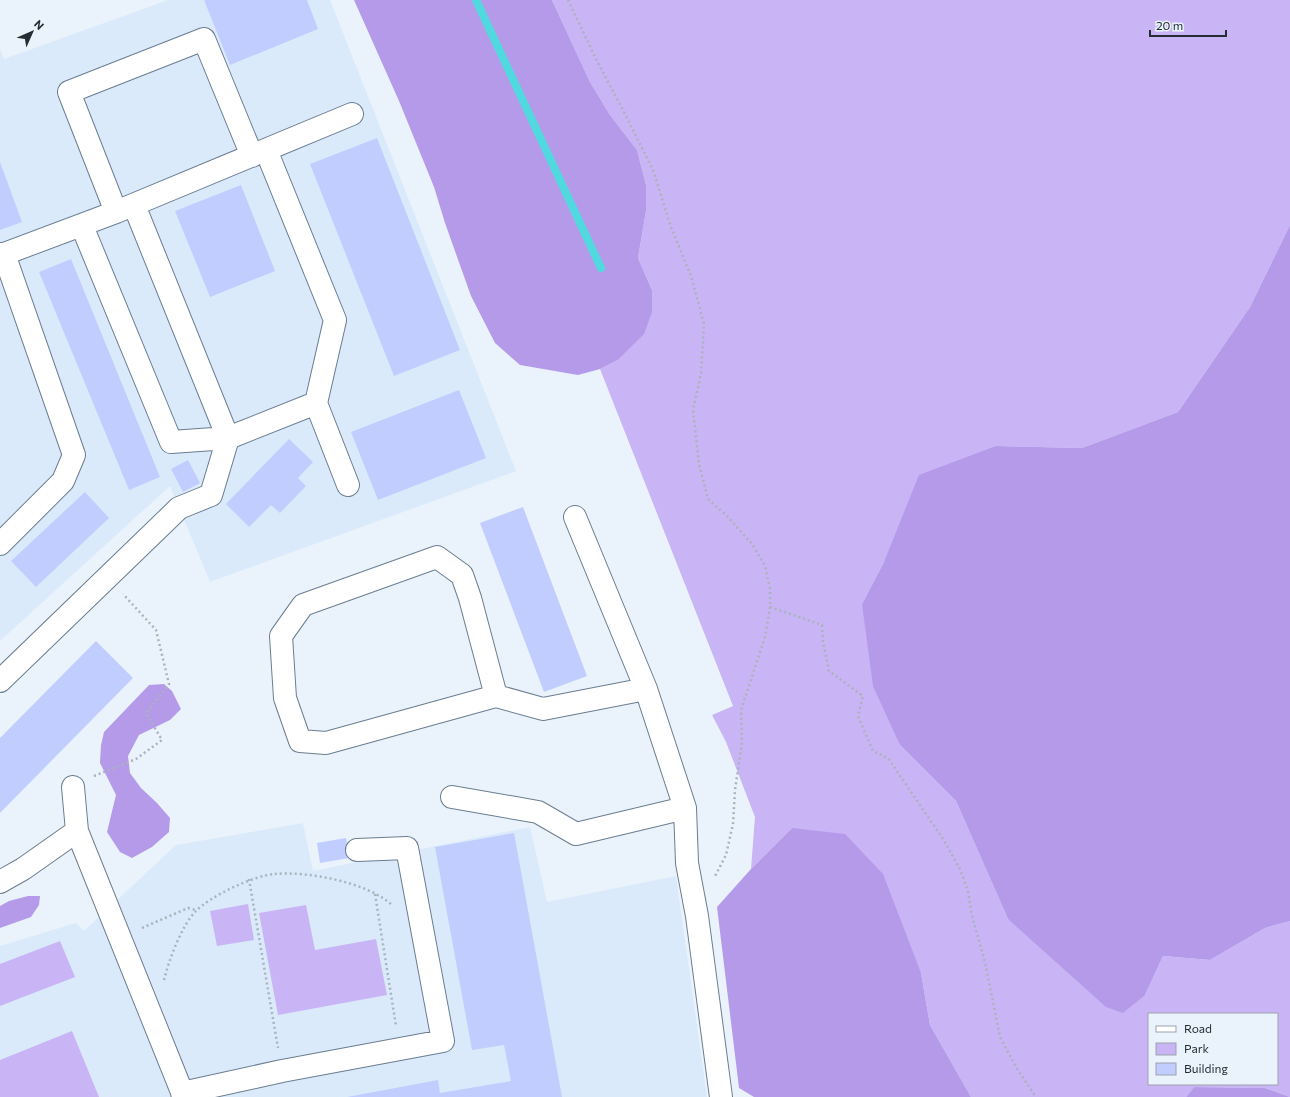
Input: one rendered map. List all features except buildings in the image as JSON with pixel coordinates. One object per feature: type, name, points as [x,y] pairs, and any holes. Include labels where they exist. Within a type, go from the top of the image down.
[{"type":"lane","points":[[0,681],[179,508],[211,495],[228,438],[125,209],[69,92],[204,39],[259,153],[335,320],[316,403],[348,485]]},
{"type":"lane","points":[[0,541],[63,481],[74,455],[2,254],[125,209],[352,114]]},
{"type":"lane","points":[[82,226],[172,442],[228,438],[316,403]]},
{"type":"lane","points":[[575,517],[646,689],[685,808],[687,863],[697,916],[721,1097]]},
{"type":"lane","points":[[496,696],[470,598],[462,575],[437,557],[303,605],[281,636],[285,698],[300,741],[326,743],[496,696],[543,709],[646,689]]},
{"type":"lane","points":[[73,787],[77,831],[183,1095],[282,1071],[443,1041],[407,848],[357,850]]},
{"type":"lane","points":[[452,797],[538,812],[576,834],[685,808]]},
{"type":"lane","points":[[0,882],[23,869],[77,831]]},
{"type":"path","points":[[568,0],[598,63],[653,170],[671,227],[691,276],[704,324],[701,373],[694,410],[698,464],[708,499],[727,516],[752,544],[765,566],[770,589],[770,607],[765,637],[741,710],[742,742],[735,790],[733,824],[726,855],[713,880]]},
{"type":"path","points":[[73,787],[136,758],[162,740],[146,713],[169,684],[156,630],[108,577]]},
{"type":"path","points":[[770,607],[822,625],[823,642],[829,671],[863,696],[858,716],[873,751],[888,758],[943,839],[960,869],[968,891],[972,916],[985,962],[1000,1037],[1016,1067],[1036,1097]]},
{"type":"path","points":[[162,985],[180,936],[196,910],[222,893],[249,880],[273,874],[294,873],[322,877],[349,883],[375,894],[388,901],[397,909]]},
{"type":"path","points":[[249,880],[282,1071]]},
{"type":"path","points":[[375,894],[400,1049]]},
{"type":"path","points":[[142,928],[188,908],[196,910]]},
{"type":"shaded area","points":[[168,0],[330,0],[516,471],[210,582],[170,486],[0,641],[0,49],[4,59]]},
{"type":"shaded area","points":[[354,0],[552,0],[590,82],[610,115],[637,150],[646,185],[646,211],[638,258],[652,290],[652,312],[644,334],[618,360],[600,369],[578,375],[520,365],[495,343],[471,296],[434,187],[399,101]]},
{"type":"shaded area","points":[[1290,225],[1290,921],[1265,928],[1210,960],[1163,956],[1145,995],[1123,1013],[1106,1007],[1008,919],[956,801],[900,745],[873,686],[862,604],[884,562],[919,475],[996,446],[1082,448],[1178,412],[1250,307]]},
{"type":"shaded area","points":[[164,684],[172,691],[181,709],[170,720],[139,735],[128,756],[130,773],[141,788],[170,818],[169,832],[152,847],[132,858],[120,852],[107,832],[116,795],[100,763],[101,745],[104,732],[149,685]]},
{"type":"shaded area","points":[[303,823],[313,871],[530,827],[547,902],[676,876],[707,1097],[0,1097],[0,946],[76,923],[84,931],[176,845]]},
{"type":"shaded area","points":[[792,828],[845,834],[883,874],[921,973],[930,1025],[971,1097],[754,1097],[739,1088],[717,907],[751,869]]},
{"type":"shaded area","points":[[28,896],[40,896],[39,905],[31,917],[0,928],[0,906],[9,901]]},
{"type":"shaded area","points":[[1194,1087],[1265,1088],[1290,1097],[1186,1097]]},
{"type":"green space","points":[[552,0],[1290,0],[1290,225],[1250,307],[1178,412],[1082,448],[996,446],[884,562],[862,604],[900,745],[956,801],[1008,919],[1145,995],[1163,956],[1210,960],[1265,928],[1290,921],[1290,1097],[1265,1088],[1194,1087],[1186,1097],[971,1097],[930,1025],[921,973],[792,828],[751,869],[755,817],[726,742],[712,715],[733,706],[600,369],[618,360],[643,334],[652,290],[638,258],[646,211],[646,185],[637,150],[610,115],[590,82]]},
{"type":"green space","points":[[248,904],[254,940],[217,946],[210,911]]},
{"type":"green space","points":[[306,905],[315,950],[376,939],[387,995],[278,1015],[259,913]]},
{"type":"green space","points":[[60,941],[75,977],[0,1006],[0,964]]},
{"type":"green space","points":[[72,1031],[99,1097],[0,1097],[0,1060]]},
{"type":"waterway","points":[[476,0],[601,268]]}]
